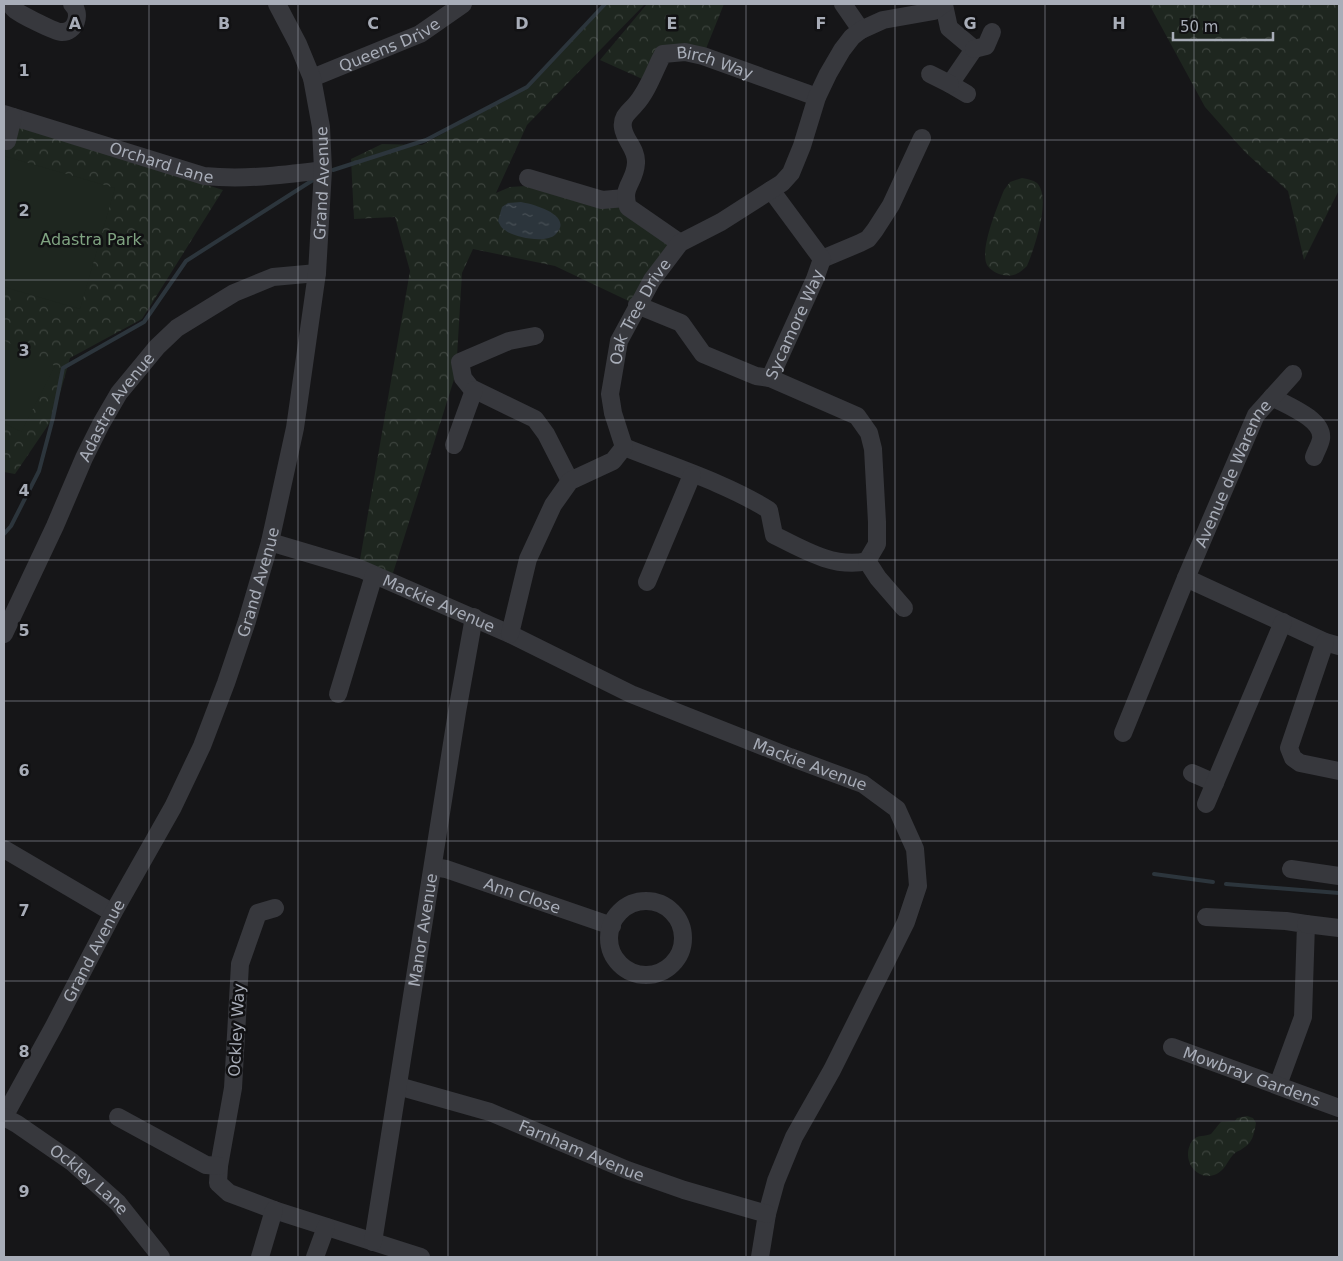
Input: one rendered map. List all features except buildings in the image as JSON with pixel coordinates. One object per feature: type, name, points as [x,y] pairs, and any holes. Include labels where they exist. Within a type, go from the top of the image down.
[{"type":"street","points":[[10,4],[14,10],[60,32],[69,31],[76,24],[77,16],[72,4]]},
{"type":"street","name":"Grand Avenue","points":[[4,1117],[113,913],[173,807],[202,746],[247,621],[270,542],[295,428],[318,272],[323,170],[321,127],[312,78],[298,44],[276,4]]},
{"type":"street","name":"Queens Drive","points":[[312,78],[420,34],[463,4]]},
{"type":"street","points":[[843,4],[861,30]]},
{"type":"street","points":[[944,4],[949,28],[974,48]]},
{"type":"street","name":"Oak Tree Drive","points":[[624,447],[613,413],[610,394],[619,341],[652,280],[680,244],[721,222],[782,184],[791,173],[802,146],[817,97],[842,50],[852,37],[861,30],[883,20],[934,11],[944,4]]},
{"type":"street","points":[[950,84],[974,48],[986,46],[992,32]]},
{"type":"street","name":"Birch Way","points":[[625,198],[626,190],[635,174],[636,157],[623,129],[623,121],[642,95],[663,54],[685,52],[703,56],[817,97]]},
{"type":"street","points":[[930,74],[967,94]]},
{"type":"street","points":[[7,141],[9,116]]},
{"type":"street","name":"Orchard Lane","points":[[9,116],[204,176],[226,178],[271,177],[323,170]]},
{"type":"street","points":[[822,259],[868,239],[891,205],[922,138]]},
{"type":"street","points":[[528,178],[602,200],[625,198],[628,207],[680,244]]},
{"type":"street","name":"Sycamore Way","points":[[637,305],[682,323],[703,354],[756,376],[770,378],[815,279],[822,259],[771,190]]},
{"type":"street","name":"Adastra Avenue","points":[[4,634],[101,424],[119,393],[157,347],[177,328],[234,293],[273,277],[318,272]]},
{"type":"street","points":[[536,336],[510,341],[460,362],[463,378],[474,390],[535,419],[546,434],[570,481]]},
{"type":"street","name":"Avenue de Warenne","points":[[1123,733],[1186,578],[1256,415],[1293,374]]},
{"type":"street","points":[[510,634],[528,559],[553,505],[570,481],[613,461],[624,447],[733,491],[769,510],[774,535],[804,550],[841,563],[856,564],[867,561],[877,544],[873,449],[869,433],[857,416],[770,378]]},
{"type":"street","points":[[454,445],[474,390]]},
{"type":"street","points":[[1272,398],[1309,417],[1318,425],[1321,437],[1314,457]]},
{"type":"street","points":[[647,582],[692,475]]},
{"type":"street","name":"Mackie Avenue","points":[[270,542],[361,569],[474,617],[631,694],[863,784],[897,809],[915,850],[918,886],[906,922],[832,1070],[794,1137],[776,1181],[766,1214],[760,1257]]},
{"type":"street","points":[[867,561],[878,578],[904,608]]},
{"type":"street","points":[[338,694],[374,575]]},
{"type":"street","points":[[1186,578],[1332,644],[1289,748],[1293,758],[1300,763],[1339,771]]},
{"type":"street","name":"Manor Avenue","points":[[373,1242],[457,712],[474,617]]},
{"type":"street","points":[[1206,804],[1283,622]]},
{"type":"street","points":[[1192,773],[1215,783]]},
{"type":"street","points":[[4,849],[113,913]]},
{"type":"street","name":"Ann Close","points":[[433,867],[446,869],[612,926]]},
{"type":"street","points":[[1291,869],[1339,876]]},
{"type":"street","points":[[651,902],[664,906],[674,913],[680,924],[683,936],[682,949],[676,960],[668,968],[657,974],[635,973],[624,968],[616,960],[611,949],[612,926],[618,915],[633,904],[651,902]]},
{"type":"street","name":"Ockley Way","points":[[275,908],[258,913],[240,964],[233,1088],[219,1166],[218,1183],[229,1193],[274,1210],[421,1257]]},
{"type":"street","points":[[1206,917],[1286,921],[1339,928]]},
{"type":"street","points":[[1278,1085],[1303,1017],[1306,924]]},
{"type":"street","name":"Mowbray Gardens","points":[[1172,1047],[1336,1107]]},
{"type":"street","name":"Farnham Avenue","points":[[398,1086],[490,1112],[627,1170],[766,1214]]},
{"type":"street","name":"Ockley Lane","points":[[4,1117],[72,1162],[118,1203],[161,1257]]},
{"type":"street","points":[[118,1117],[206,1165],[219,1166]]},
{"type":"street","points":[[260,1257],[274,1210]]},
{"type":"street","points":[[315,1257],[326,1227]]},
{"type":"green space","points":[[605,4],[645,4],[527,125],[496,193],[510,187],[525,186],[628,207],[680,243],[637,305],[555,266],[473,249],[462,273],[456,373],[393,573],[357,577],[410,271],[395,217],[354,219],[351,159],[382,144],[422,145],[527,87]]},
{"type":"green space","points":[[647,4],[724,4],[703,56],[674,52],[649,82],[600,60]]},
{"type":"green space","points":[[1149,4],[1339,4],[1339,190],[1304,260],[1288,191],[1246,153],[1205,107]]},
{"type":"green space","name":"Adastra Park","points":[[4,121],[223,190],[142,319],[70,358],[53,418],[15,474],[4,472]]},
{"type":"green space","points":[[4,156],[115,188],[80,309],[4,287]]},
{"type":"green space","points":[[1022,178],[1037,183],[1043,200],[1034,248],[1027,266],[1022,271],[1010,275],[998,274],[987,265],[985,249],[987,239],[1004,190],[1010,182]]},
{"type":"green space","points":[[5,341],[55,366],[21,432],[4,423]]},
{"type":"green space","points":[[1247,1116],[1253,1118],[1256,1123],[1254,1134],[1249,1144],[1235,1153],[1224,1168],[1214,1175],[1207,1176],[1195,1171],[1191,1166],[1188,1153],[1189,1146],[1193,1140],[1197,1137],[1211,1134],[1221,1122],[1235,1121],[1237,1118]]},
{"type":"water","points":[[521,202],[542,208],[556,216],[560,221],[560,227],[556,234],[546,239],[530,239],[509,233],[502,228],[498,221],[502,207],[508,203]]},
{"type":"waterway","points":[[333,170],[426,140],[527,87],[605,4]]},
{"type":"waterway","points":[[4,534],[11,526],[39,471],[53,418],[63,368],[144,322],[186,261],[313,180]]},
{"type":"waterway","points":[[1154,874],[1213,882]]},
{"type":"waterway","points":[[1226,884],[1339,893]]}]
